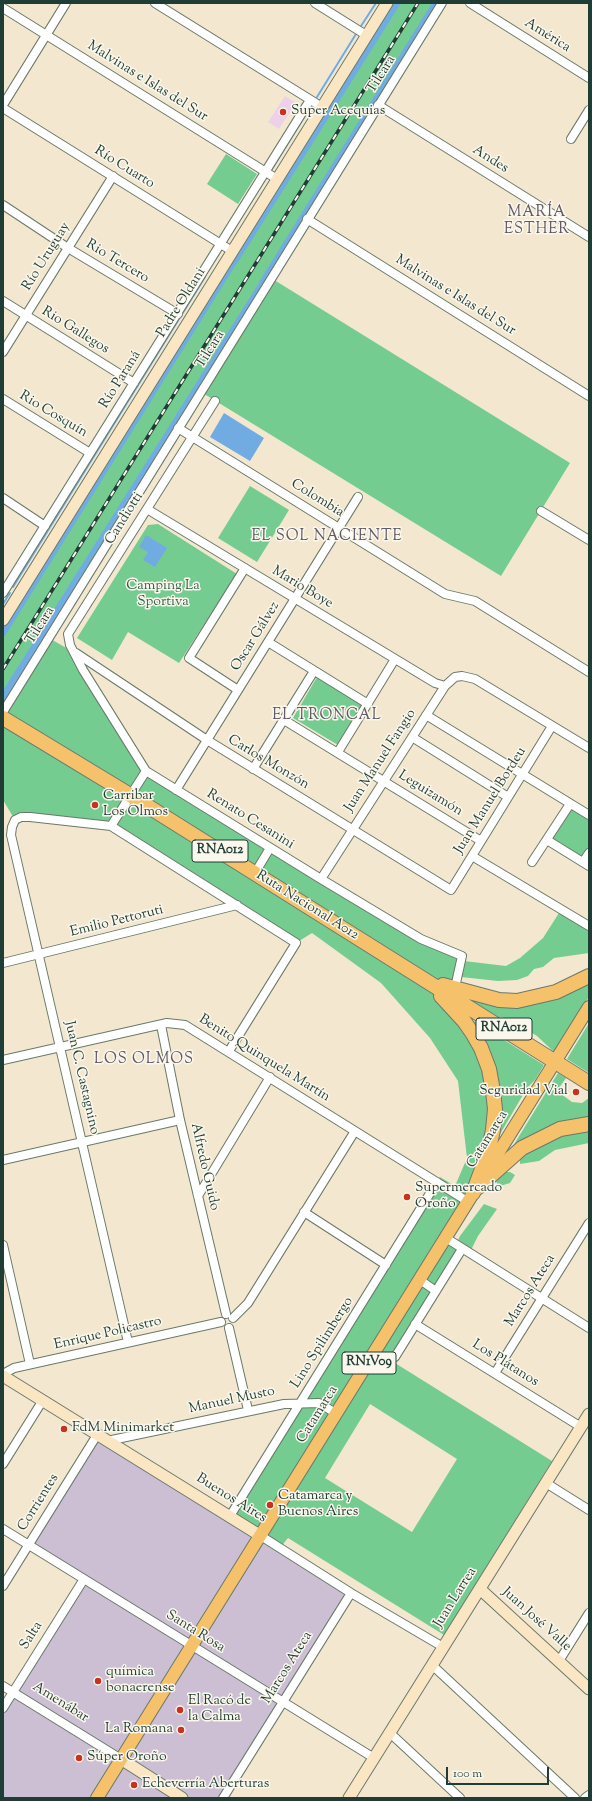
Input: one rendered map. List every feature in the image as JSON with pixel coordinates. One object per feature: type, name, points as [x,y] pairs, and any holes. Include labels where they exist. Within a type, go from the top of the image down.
[{"type":"highway","name":"Ruta Nacional A012","points":[[3,718],[130,795],[453,997]]},
{"type":"highway","points":[[470,1197],[488,1153],[493,1130],[493,1091],[489,1068],[481,1048],[464,1020],[453,997],[517,1001],[556,992],[589,976]]},
{"type":"highway","name":"RNA012","points":[[453,997],[589,1083]]},
{"type":"highway","points":[[470,1197],[490,1176],[522,1148],[560,1129],[589,1124]]},
{"type":"main road","name":"Padre Oldani","points":[[3,620],[387,3]]},
{"type":"main road","name":"Catamarca","points":[[97,1798],[589,1007]]},
{"type":"main road","name":"Buenos Aires","points":[[3,1375],[261,1536]]},
{"type":"main road","name":"Juan Larrea","points":[[349,1798],[589,1414]]},
{"type":"main road","name":"Juan José Valle","points":[[480,1589],[589,1688]]},
{"type":"main road","name":"Amenábar","points":[[121,1759],[182,1798]]},
{"type":"street","points":[[3,105],[66,3]]},
{"type":"street","points":[[155,3],[322,107]]},
{"type":"street","points":[[315,3],[366,35]]},
{"type":"street","name":"Tilcara","points":[[3,712],[442,3]]},
{"type":"street","name":"América","points":[[470,3],[589,78]]},
{"type":"street","name":"Malvinas e Islas del Sur","points":[[3,8],[277,178]]},
{"type":"street","name":"Río Paraná","points":[[5,590],[310,100]]},
{"type":"street","name":"Andes","points":[[378,105],[589,237]]},
{"type":"street","name":"Río Cuarto","points":[[3,108],[232,251]]},
{"type":"street","points":[[571,139],[589,110]]},
{"type":"street","name":"Río Uruguay","points":[[3,352],[113,176]]},
{"type":"street","name":"Rio Tercero","points":[[3,205],[68,248],[178,314]]},
{"type":"street","name":"Malvinas e Islas del Sur","points":[[307,219],[589,396]]},
{"type":"street","name":"Rio Gallegos","points":[[3,301],[134,383]]},
{"type":"street","name":"Rio Cosquín","points":[[3,399],[90,452]]},
{"type":"street","name":"Candiotti","points":[[75,653],[70,644],[68,634],[216,401]]},
{"type":"street","name":"Colombia","points":[[178,428],[445,594],[475,601],[589,672]]},
{"type":"street","name":"Oscar Gálvez","points":[[176,790],[358,497]]},
{"type":"street","points":[[3,498],[45,526]]},
{"type":"street","name":"Mario Boye","points":[[147,509],[435,683],[445,686]]},
{"type":"street","points":[[541,511],[589,540]]},
{"type":"street","points":[[238,690],[189,658],[245,568]]},
{"type":"street","points":[[5,590],[19,594]]},
{"type":"street","points":[[79,590],[91,597]]},
{"type":"street","points":[[268,642],[368,704]]},
{"type":"street","name":"Carlos Monzón","points":[[75,653],[253,769],[451,890]]},
{"type":"street","name":"Renato Cesanini","points":[[75,653],[82,670],[146,771],[321,879],[421,938],[462,956],[453,997]]},
{"type":"street","points":[[338,752],[396,659]]},
{"type":"street","points":[[253,769],[314,671]]},
{"type":"street","name":"Juan Manuel Fangio","points":[[321,879],[426,714],[445,686],[455,677],[462,676],[475,679],[552,726]]},
{"type":"street","points":[[426,714],[589,815]]},
{"type":"street","name":"Leguizamón","points":[[284,720],[481,841]]},
{"type":"street","points":[[552,726],[589,748]]},
{"type":"street","name":"Juan Manuel Bordeu","points":[[451,890],[552,726]]},
{"type":"street","points":[[412,737],[508,797]]},
{"type":"street","points":[[146,771],[111,826],[296,943],[228,1051]]},
{"type":"street","points":[[532,862],[570,804]]},
{"type":"street","name":"Juan C. Castagnino","points":[[111,826],[21,817],[15,820],[11,835],[128,1342]]},
{"type":"street","points":[[547,840],[586,864],[589,853]]},
{"type":"street","points":[[254,873],[270,848]]},
{"type":"street","points":[[472,856],[589,926]]},
{"type":"street","name":"Emilio Pettoruti","points":[[3,963],[237,905]]},
{"type":"street","name":"Benito Quinquela Martín","points":[[3,1060],[161,1025],[173,1023],[184,1025],[437,1182],[470,1197]]},
{"type":"street","name":"Alfredo Guido","points":[[161,1025],[180,1120],[198,1196],[230,1316]]},
{"type":"street","points":[[198,1196],[270,1077]]},
{"type":"street","points":[[3,1160],[180,1120]]},
{"type":"street","points":[[229,1328],[225,1327],[221,1322],[221,1318],[230,1316],[248,1303],[355,1130]]},
{"type":"street","name":"Lino Spilimbergo","points":[[230,1516],[437,1182]]},
{"type":"street","points":[[304,1212],[386,1265]]},
{"type":"street","name":"Marcos Ateca","points":[[495,1373],[589,1223]]},
{"type":"street","points":[[446,1238],[589,1328]]},
{"type":"street","points":[[3,1245],[30,1364]]},
{"type":"street","points":[[395,1357],[462,1248]]},
{"type":"street","points":[[420,1280],[436,1291]]},
{"type":"street","points":[[229,1328],[234,1324],[230,1316]]},
{"type":"street","name":"Enrique Policastro","points":[[3,1375],[14,1368],[30,1364],[221,1322]]},
{"type":"street","name":"Los Plátanos","points":[[415,1324],[581,1426]]},
{"type":"street","points":[[229,1328],[248,1410]]},
{"type":"street","points":[[3,1464],[43,1400]]},
{"type":"street","name":"Manuel Musto","points":[[107,1440],[248,1410],[302,1402],[320,1403],[337,1414]]},
{"type":"street","name":"Corrientes","points":[[3,1586],[97,1434]]},
{"type":"street","points":[[546,1483],[589,1510]]},
{"type":"street","name":"Santa Rosa","points":[[3,1529],[374,1758]]},
{"type":"street","name":"Buenos Aires","points":[[261,1536],[351,1593],[443,1647]]},
{"type":"street","name":"Salta","points":[[3,1708],[84,1579]]},
{"type":"street","name":"Marcos Ateca","points":[[222,1798],[351,1593]]},
{"type":"street","points":[[559,1661],[589,1613]]},
{"type":"street","points":[[432,1665],[575,1798]]},
{"type":"street","name":"Amenábar","points":[[3,1686],[121,1759]]},
{"type":"street","points":[[390,1733],[460,1798]]},
{"type":"street","points":[[585,1798],[589,1795]]},
{"type":"shaded area","points":[[285,96],[296,103],[279,129],[268,122]]},
{"type":"shaded area","points":[[97,1435],[351,1593],[223,1798],[3,1798],[3,1708],[84,1579],[29,1545]]},
{"type":"green space","points":[[387,3],[442,3],[271,278],[570,463],[501,576],[201,392],[49,638],[75,653],[146,771],[421,939],[462,956],[454,989],[489,1069],[488,1153],[446,1238],[462,1249],[395,1357],[395,1363],[552,1461],[444,1635],[288,1538],[280,1548],[230,1516],[440,1177],[455,1186],[467,1158],[458,1081],[430,1038],[381,983],[312,933],[296,943],[111,826],[30,817],[15,820],[3,800],[3,605],[9,610]],"holes":[[[370,1404],[457,1459],[412,1532],[325,1478]]]},
{"type":"green space","points":[[226,154],[257,174],[238,204],[207,184]]},
{"type":"green space","points":[[250,486],[289,510],[257,562],[218,538]]},
{"type":"green space","name":"Camping La Sportiva","points":[[158,524],[237,574],[179,663],[128,632],[112,660],[77,638],[148,525]]},
{"type":"green space","points":[[317,677],[362,705],[338,745],[293,718]]},
{"type":"green space","points":[[572,808],[589,819],[589,847],[582,858],[552,839]]},
{"type":"green space","points":[[559,913],[589,930],[589,953],[554,958],[543,967],[534,969],[528,976],[517,980],[498,981],[461,977],[464,961],[506,966],[520,958],[543,938]]},
{"type":"green space","points":[[589,980],[589,997],[554,1052],[537,1036],[505,1018],[498,1017],[474,1002],[477,1000],[503,1003]]},
{"type":"green space","points":[[469,1018],[544,1065],[535,1080],[527,1088],[496,1141],[497,1121]]},
{"type":"green space","points":[[589,1023],[589,1073],[567,1059]]},
{"type":"green space","points":[[558,1073],[566,1078],[557,1091],[572,1102],[582,1103],[589,1098],[589,1121],[508,1154]]},
{"type":"green space","points":[[589,1127],[589,1143],[555,1150],[539,1161],[520,1164],[520,1159],[527,1153],[556,1137]]},
{"type":"green space","points":[[505,1172],[510,1172],[515,1175],[510,1183],[500,1186],[497,1184],[496,1180]]},
{"type":"green space","points":[[484,1204],[497,1209],[478,1236],[471,1250],[460,1244],[458,1240]]},
{"type":"water","points":[[224,413],[264,438],[250,461],[210,437]]},
{"type":"water","points":[[146,535],[167,548],[155,567],[143,560],[148,552],[139,547]]},
{"type":"waterway","points":[[361,26],[376,3]]},
{"type":"waterway","points":[[234,262],[397,3]]},
{"type":"waterway","points":[[263,282],[436,3]]},
{"type":"waterway","points":[[317,97],[356,34]]},
{"type":"waterway","points":[[272,169],[311,106]]},
{"type":"waterway","points":[[3,633],[231,266]]},
{"type":"waterway","points":[[13,587],[205,277]]},
{"type":"waterway","points":[[3,697],[261,286]]},
{"type":"waterway","points":[[3,604],[10,593]]},
{"type":"railway","points":[[3,669],[418,3]]},
{"type":"place","name":"Super Acequias","points":[[283,112]]},
{"type":"place","name":"Carribar Los Olmos","points":[[95,805]]},
{"type":"place","name":"Seguridad Vial","points":[[576,1092]]},
{"type":"place","name":"Supermercado Oroño","points":[[407,1197]]},
{"type":"place","name":"FdM Minimarket","points":[[64,1429]]},
{"type":"place","name":"Catamarca y Buenos Aires","points":[[270,1505]]},
{"type":"place","name":"química bonaerense","points":[[98,1681]]},
{"type":"place","name":"El Racó de la Calma","points":[[180,1710]]},
{"type":"place","name":"La Romana","points":[[181,1730]]},
{"type":"place","name":"Súper Oroño","points":[[79,1758]]},
{"type":"place","name":"Echeverría Aberturas","points":[[134,1785]]},
{"type":"district","name":"MARÍA ESTHER","points":[[537,222]]},
{"type":"district","name":"EL SOL NACIENTE","points":[[327,537]]},
{"type":"district","name":"EL TRONCAL","points":[[327,716]]},
{"type":"district","name":"LOS OLMOS","points":[[144,1060]]}]
